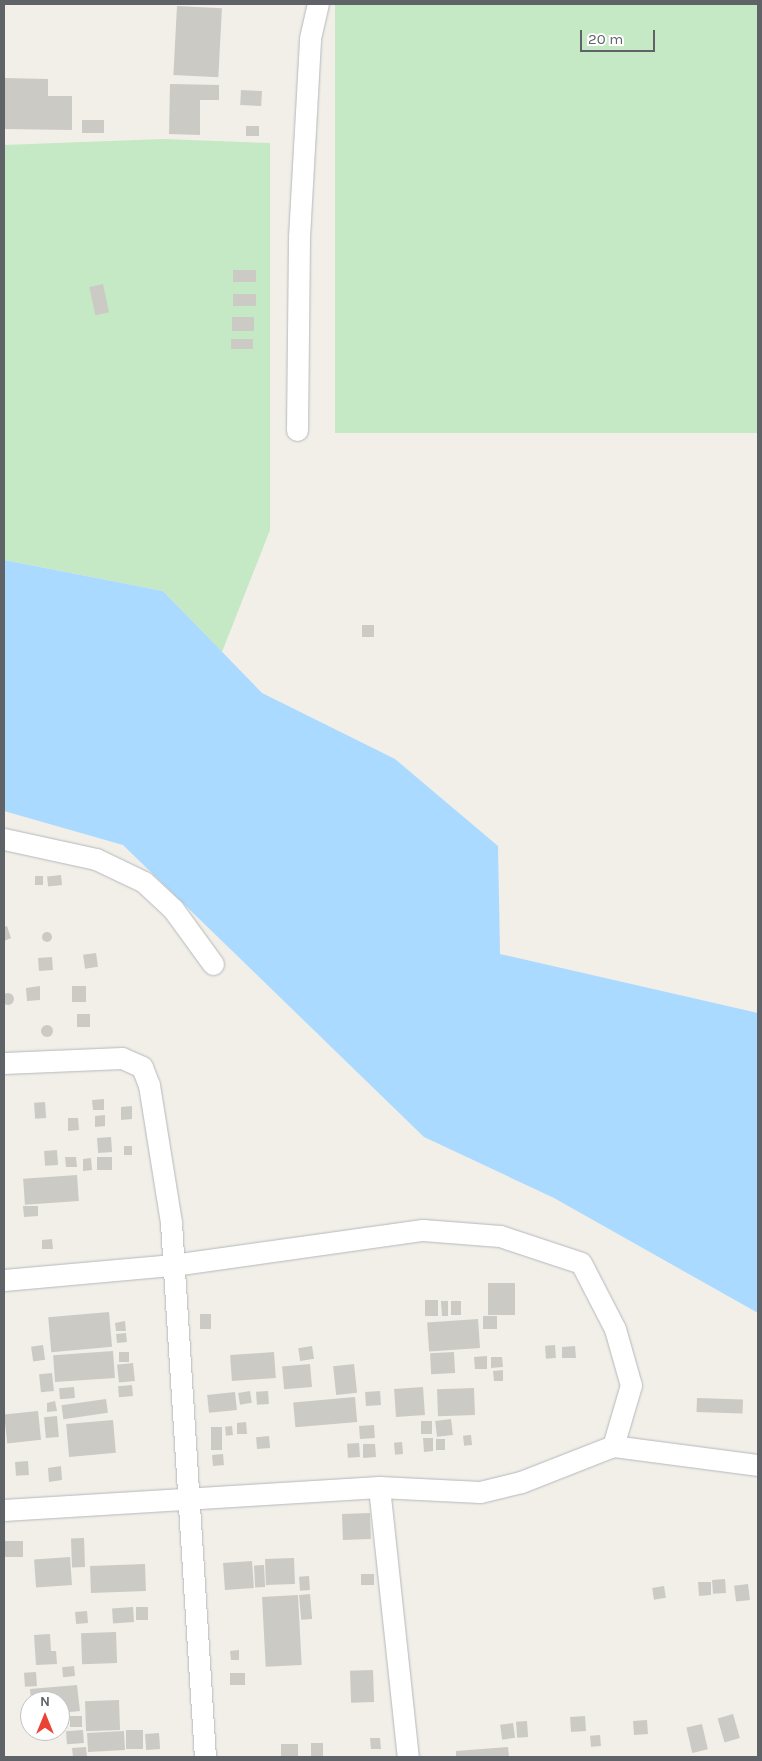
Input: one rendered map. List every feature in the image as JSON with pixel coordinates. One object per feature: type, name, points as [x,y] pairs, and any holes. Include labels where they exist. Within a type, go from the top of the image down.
[{"type":"street","points":[[297,430],[299,237],[310,38],[318,4]]},
{"type":"street","points":[[4,839],[96,859],[144,882],[173,910],[213,964]]},
{"type":"street","points":[[4,1063],[122,1058],[142,1067],[152,1105],[170,1223],[205,1757]]},
{"type":"street","points":[[4,1280],[173,1265],[423,1230],[500,1236],[581,1263],[615,1329],[631,1385],[613,1446]]},
{"type":"street","points":[[4,1510],[188,1497],[379,1487],[480,1492],[521,1482],[613,1446],[758,1465]]},
{"type":"street","points":[[379,1487],[408,1757]]},
{"type":"green space","points":[[335,4],[758,4],[758,433],[335,433]]},
{"type":"green space","points":[[163,139],[270,143],[270,530],[222,652],[163,591],[4,560],[4,145]]},
{"type":"water","points":[[4,560],[163,591],[262,693],[395,759],[498,846],[500,954],[758,1013],[758,1313],[554,1198],[424,1137],[123,845],[4,811]]},
{"type":"building","points":[[177,6],[222,8],[218,77],[173,75]]},
{"type":"building","points":[[4,78],[48,79],[48,96],[72,96],[72,130],[4,129]]},
{"type":"building","points":[[170,84],[219,85],[219,100],[200,100],[200,135],[169,134]]},
{"type":"building","points":[[241,90],[262,91],[261,106],[240,105]]},
{"type":"building","points":[[82,120],[104,120],[104,133],[82,133]]},
{"type":"building","points":[[246,126],[259,126],[259,136],[246,136]]},
{"type":"building","points":[[233,270],[256,270],[256,282],[233,282]]},
{"type":"building","points":[[103,284],[109,312],[95,315],[89,287]]},
{"type":"building","points":[[233,294],[256,294],[256,306],[233,306]]},
{"type":"building","points":[[232,317],[254,317],[254,331],[232,331]]},
{"type":"building","points":[[231,339],[253,339],[253,349],[231,349]]},
{"type":"building","points":[[362,625],[374,625],[374,637],[362,637]]},
{"type":"building","points":[[61,875],[62,885],[48,886],[47,876]]},
{"type":"building","points":[[35,876],[43,876],[43,885],[35,885]]},
{"type":"building","points":[[7,926],[11,938],[4,941],[4,927]]},
{"type":"building","points":[[45,932],[49,932],[52,937],[51,941],[45,942],[42,939],[42,935]]},
{"type":"building","points":[[96,953],[98,967],[85,969],[83,955]]},
{"type":"building","points":[[52,957],[53,970],[39,971],[38,958]]},
{"type":"building","points":[[40,986],[40,1000],[27,1001],[26,988]]},
{"type":"building","points":[[72,986],[86,986],[86,1002],[72,1002]]},
{"type":"building","points":[[8,993],[14,999],[8,1005],[2,999]]},
{"type":"building","points":[[77,1014],[90,1014],[90,1027],[77,1027]]},
{"type":"building","points":[[45,1025],[49,1025],[53,1031],[49,1037],[45,1037],[41,1033],[41,1029]]},
{"type":"building","points":[[104,1099],[104,1110],[93,1110],[92,1100]]},
{"type":"building","points":[[45,1102],[46,1118],[35,1119],[34,1103]]},
{"type":"building","points":[[132,1106],[132,1119],[121,1120],[121,1107]]},
{"type":"building","points":[[105,1115],[105,1126],[95,1127],[95,1116]]},
{"type":"building","points":[[68,1118],[78,1118],[79,1130],[68,1131]]},
{"type":"building","points":[[111,1137],[112,1152],[98,1153],[97,1138]]},
{"type":"building","points":[[124,1146],[132,1146],[132,1155],[124,1155]]},
{"type":"building","points":[[57,1150],[58,1165],[45,1166],[44,1151]]},
{"type":"building","points":[[65,1157],[76,1157],[77,1167],[66,1167]]},
{"type":"building","points":[[97,1157],[112,1157],[112,1170],[97,1170]]},
{"type":"building","points":[[91,1158],[92,1170],[83,1171],[83,1159]]},
{"type":"building","points":[[77,1175],[79,1201],[25,1205],[23,1179]]},
{"type":"building","points":[[23,1206],[38,1206],[38,1216],[24,1217]]},
{"type":"building","points":[[52,1239],[53,1249],[42,1249],[42,1240]]},
{"type":"building","points":[[488,1283],[515,1283],[515,1315],[488,1315]]},
{"type":"building","points":[[425,1300],[438,1300],[438,1316],[425,1316]]},
{"type":"building","points":[[441,1301],[448,1301],[448,1316],[442,1316]]},
{"type":"building","points":[[451,1301],[461,1301],[461,1315],[451,1315]]},
{"type":"building","points":[[109,1312],[112,1347],[51,1352],[48,1317]]},
{"type":"building","points":[[200,1314],[211,1314],[211,1329],[200,1329]]},
{"type":"building","points":[[483,1316],[497,1316],[497,1329],[483,1329]]},
{"type":"building","points":[[478,1319],[480,1348],[429,1351],[427,1323]]},
{"type":"building","points":[[125,1321],[126,1331],[116,1331],[115,1323]]},
{"type":"building","points":[[126,1333],[127,1342],[117,1343],[116,1334]]},
{"type":"building","points":[[43,1345],[45,1360],[33,1362],[31,1347]]},
{"type":"building","points":[[555,1345],[556,1358],[546,1359],[545,1346]]},
{"type":"building","points":[[312,1346],[314,1359],[300,1361],[298,1348]]},
{"type":"building","points":[[575,1346],[576,1358],[562,1358],[562,1347]]},
{"type":"building","points":[[113,1351],[115,1378],[55,1382],[53,1355]]},
{"type":"building","points":[[119,1352],[129,1352],[129,1362],[119,1362]]},
{"type":"building","points":[[274,1352],[276,1378],[232,1381],[230,1355]]},
{"type":"building","points":[[454,1352],[455,1373],[431,1374],[430,1353]]},
{"type":"building","points":[[487,1356],[487,1369],[475,1369],[474,1357]]},
{"type":"building","points":[[491,1357],[502,1357],[503,1367],[491,1368]]},
{"type":"building","points":[[133,1363],[135,1381],[119,1383],[117,1365]]},
{"type":"building","points":[[310,1364],[312,1387],[284,1389],[282,1366]]},
{"type":"building","points":[[354,1364],[357,1393],[336,1395],[333,1366]]},
{"type":"building","points":[[503,1370],[503,1381],[494,1381],[493,1371]]},
{"type":"building","points":[[52,1373],[54,1391],[41,1392],[39,1374]]},
{"type":"building","points":[[132,1385],[133,1396],[119,1397],[118,1386]]},
{"type":"building","points":[[74,1387],[75,1398],[60,1399],[59,1388]]},
{"type":"building","points":[[423,1387],[425,1415],[396,1417],[394,1389]]},
{"type":"building","points":[[474,1388],[475,1415],[438,1416],[437,1389]]},
{"type":"building","points":[[250,1391],[252,1403],[240,1405],[238,1393]]},
{"type":"building","points":[[268,1391],[269,1404],[257,1405],[256,1392]]},
{"type":"building","points":[[380,1391],[381,1405],[366,1406],[365,1392]]},
{"type":"building","points":[[235,1392],[237,1410],[209,1413],[207,1395]]},
{"type":"building","points":[[355,1397],[357,1422],[295,1427],[293,1402]]},
{"type":"building","points":[[697,1398],[743,1400],[742,1414],[697,1412]]},
{"type":"building","points":[[106,1399],[108,1413],[63,1419],[61,1405]]},
{"type":"building","points":[[55,1401],[57,1411],[47,1412],[47,1403]]},
{"type":"building","points":[[38,1411],[41,1440],[7,1443],[4,1415]]},
{"type":"building","points":[[57,1416],[59,1437],[46,1438],[44,1417]]},
{"type":"building","points":[[451,1419],[453,1435],[437,1437],[435,1421]]},
{"type":"building","points":[[113,1420],[116,1453],[69,1457],[66,1424]]},
{"type":"building","points":[[421,1421],[432,1421],[432,1434],[421,1434]]},
{"type":"building","points":[[246,1422],[247,1434],[237,1434],[237,1423]]},
{"type":"building","points":[[374,1425],[375,1438],[360,1439],[359,1426]]},
{"type":"building","points":[[232,1426],[233,1435],[226,1436],[225,1427]]},
{"type":"building","points":[[211,1427],[222,1427],[222,1450],[211,1450]]},
{"type":"building","points":[[471,1435],[472,1445],[464,1446],[463,1436]]},
{"type":"building","points":[[269,1436],[270,1448],[257,1449],[256,1437]]},
{"type":"building","points":[[423,1438],[433,1438],[433,1451],[424,1452]]},
{"type":"building","points":[[436,1439],[445,1439],[445,1450],[436,1450]]},
{"type":"building","points":[[402,1442],[403,1454],[395,1455],[394,1443]]},
{"type":"building","points":[[359,1443],[360,1457],[348,1458],[347,1444]]},
{"type":"building","points":[[363,1444],[375,1444],[376,1457],[363,1458]]},
{"type":"building","points":[[223,1454],[224,1465],[213,1466],[212,1455]]},
{"type":"building","points":[[28,1461],[29,1475],[16,1476],[15,1462]]},
{"type":"building","points":[[61,1466],[62,1480],[49,1482],[48,1468]]},
{"type":"building","points":[[370,1513],[371,1539],[343,1540],[342,1514]]},
{"type":"building","points":[[71,1538],[84,1538],[85,1567],[72,1567]]},
{"type":"building","points":[[4,1541],[23,1541],[23,1557],[4,1557]]},
{"type":"building","points":[[70,1557],[72,1585],[36,1587],[34,1560]]},
{"type":"building","points":[[294,1558],[295,1584],[266,1585],[265,1559]]},
{"type":"building","points":[[252,1561],[254,1588],[225,1590],[223,1563]]},
{"type":"building","points":[[145,1564],[146,1591],[91,1593],[90,1566]]},
{"type":"building","points":[[264,1565],[265,1587],[255,1587],[254,1566]]},
{"type":"building","points":[[361,1574],[374,1574],[374,1585],[361,1585]]},
{"type":"building","points":[[309,1576],[310,1590],[300,1591],[299,1577]]},
{"type":"building","points":[[725,1579],[726,1593],[713,1594],[712,1580]]},
{"type":"building","points":[[698,1582],[711,1582],[711,1595],[699,1596]]},
{"type":"building","points":[[748,1584],[750,1600],[736,1602],[734,1586]]},
{"type":"building","points":[[664,1586],[666,1598],[654,1600],[652,1588]]},
{"type":"building","points":[[310,1594],[312,1619],[301,1620],[299,1595]]},
{"type":"building","points":[[298,1595],[302,1665],[266,1667],[262,1597]]},
{"type":"building","points":[[133,1607],[134,1622],[113,1623],[112,1608]]},
{"type":"building","points":[[136,1607],[148,1607],[148,1620],[136,1620]]},
{"type":"building","points":[[87,1611],[88,1623],[76,1624],[75,1612]]},
{"type":"building","points":[[116,1632],[117,1663],[82,1664],[81,1633]]},
{"type":"building","points":[[50,1634],[51,1651],[56,1651],[57,1664],[36,1665],[34,1635]]},
{"type":"building","points":[[239,1650],[239,1660],[231,1660],[230,1651]]},
{"type":"building","points":[[74,1666],[75,1676],[63,1677],[62,1667]]},
{"type":"building","points":[[373,1670],[374,1702],[351,1703],[350,1671]]},
{"type":"building","points":[[36,1672],[37,1686],[25,1687],[24,1673]]},
{"type":"building","points":[[230,1673],[245,1673],[245,1685],[230,1685]]},
{"type":"building","points":[[77,1685],[80,1711],[70,1712],[70,1691],[30,1691],[30,1689]]},
{"type":"building","points":[[119,1700],[120,1730],[86,1731],[85,1701]]},
{"type":"building","points":[[733,1714],[740,1738],[725,1742],[718,1718]]},
{"type":"building","points":[[70,1716],[82,1716],[82,1727],[70,1727]]},
{"type":"building","points":[[585,1716],[586,1731],[571,1732],[570,1717]]},
{"type":"building","points":[[647,1720],[648,1734],[634,1735],[633,1721]]},
{"type":"building","points":[[527,1721],[528,1737],[517,1738],[516,1722]]},
{"type":"building","points":[[513,1723],[515,1738],[502,1740],[500,1725]]},
{"type":"building","points":[[702,1724],[708,1749],[692,1753],[686,1728]]},
{"type":"building","points":[[83,1730],[84,1743],[67,1744],[67,1741],[70,1741],[70,1731]]},
{"type":"building","points":[[126,1730],[143,1730],[143,1749],[126,1749]]},
{"type":"building","points":[[124,1731],[125,1750],[88,1752],[87,1733]]},
{"type":"building","points":[[159,1733],[160,1749],[146,1750],[145,1734]]},
{"type":"building","points":[[600,1735],[601,1746],[591,1747],[590,1736]]},
{"type":"building","points":[[370,1738],[380,1738],[381,1749],[371,1749]]},
{"type":"building","points":[[311,1743],[323,1743],[323,1756],[311,1756]]},
{"type":"building","points":[[281,1744],[298,1744],[298,1757],[281,1757]]},
{"type":"building","points":[[86,1747],[87,1757],[73,1757],[72,1748]]},
{"type":"building","points":[[508,1747],[509,1757],[456,1757],[456,1751]]}]
